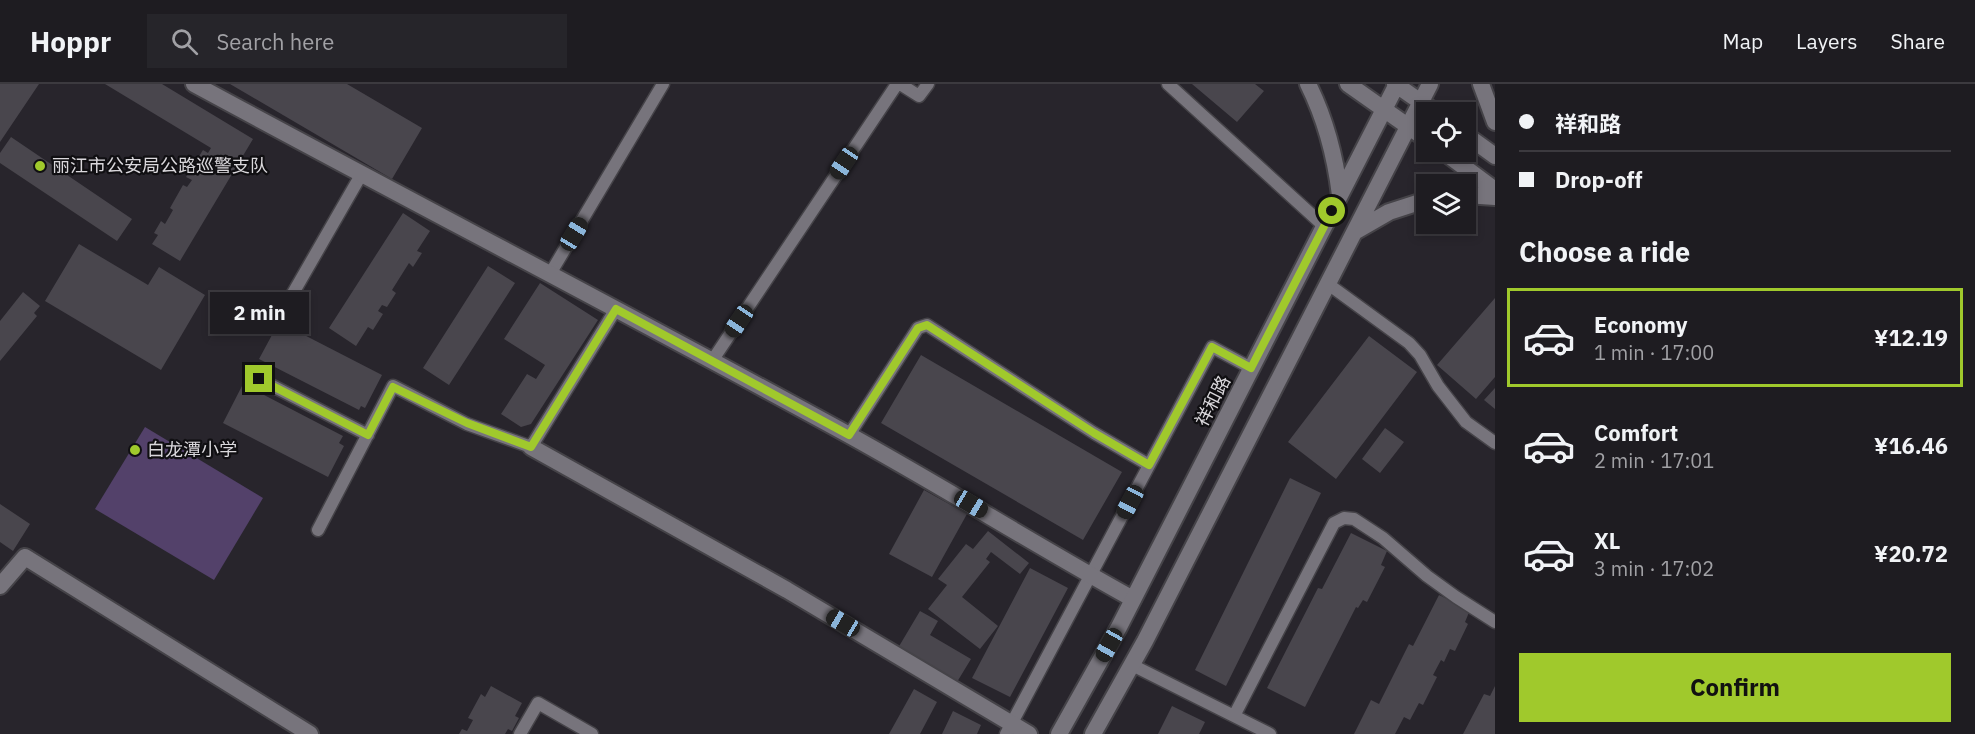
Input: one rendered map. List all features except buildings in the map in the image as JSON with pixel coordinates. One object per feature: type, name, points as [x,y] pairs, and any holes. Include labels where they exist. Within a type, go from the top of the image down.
[{"type":"street","points":[[194,84],[849,435],[1133,599]]},
{"type":"street","points":[[1308,84],[1326,124],[1340,195]]},
{"type":"street","points":[[1348,84],[1416,131]]},
{"type":"street","points":[[1396,84],[1421,102],[1430,84]]},
{"type":"street","name":"祥和路","points":[[1059,734],[1133,599],[1396,84]]},
{"type":"street","points":[[1481,84],[1495,122]]},
{"type":"street","points":[[1093,734],[1131,665],[1416,112]]},
{"type":"street","points":[[1476,142],[1495,156]]},
{"type":"street","points":[[1457,162],[1495,190]]},
{"type":"street","points":[[1476,195],[1495,196]]},
{"type":"street","points":[[1355,231],[1389,212],[1416,203]]},
{"type":"street","points":[[531,447],[787,590],[1009,729],[1029,734]]},
{"type":"street","points":[[0,586],[25,556],[310,734]]},
{"type":"lane","points":[[550,274],[663,84]]},
{"type":"lane","points":[[712,361],[899,84],[919,96],[928,84]]},
{"type":"lane","points":[[1168,84],[1324,226]]},
{"type":"lane","points":[[292,295],[361,175]]},
{"type":"lane","points":[[1328,284],[1408,343],[1420,355],[1438,386],[1466,422],[1495,443]]},
{"type":"lane","points":[[318,530],[393,387],[467,423],[531,447],[616,309]]},
{"type":"lane","points":[[849,435],[918,328],[927,325],[1094,433],[1149,465]]},
{"type":"lane","points":[[1009,729],[1212,347],[1251,368]]},
{"type":"lane","points":[[259,379],[368,435]]},
{"type":"lane","points":[[1234,716],[1334,524],[1344,518],[1354,519],[1383,538],[1427,576],[1495,622]]},
{"type":"lane","points":[[1131,665],[1270,734]]},
{"type":"lane","points":[[520,734],[538,703],[592,734]]},
{"type":"shaded area","points":[[145,427],[263,498],[214,580],[95,509]]},
{"type":"place","name":"丽江市公安局公路巡警支队","points":[[40,166]]},
{"type":"place","name":"白龙潭小学","points":[[135,450]]},
{"type":"route","points":[[259,379],[368,435],[393,387],[467,423],[531,447],[616,309],[849,435],[918,328],[927,325],[1094,433],[1149,465],[1212,347],[1251,368],[1332,211]]}]
